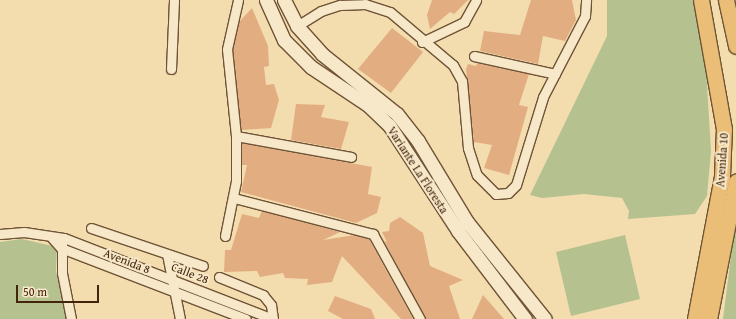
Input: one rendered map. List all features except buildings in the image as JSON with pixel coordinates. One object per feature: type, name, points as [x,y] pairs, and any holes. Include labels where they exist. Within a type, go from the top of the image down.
[{"type":"main road","name":"Variante La Floresta","points":[[266,0],[284,40],[311,67],[368,105],[389,125],[458,231],[526,319]]},
{"type":"main road","name":"Variante La Floresta","points":[[284,0],[297,26],[322,54],[396,114],[418,141],[466,222],[545,319]]},
{"type":"main road","name":"Avenida 10","points":[[700,0],[724,129],[730,190],[709,319]]},
{"type":"main road","points":[[726,0],[736,46]]},
{"type":"main road","name":"Avenida 10","points":[[695,319],[730,190]]},
{"type":"street","points":[[171,69],[174,0]]},
{"type":"street","points":[[225,236],[234,198],[236,136],[227,49],[238,0]]},
{"type":"street","points":[[422,42],[464,22],[476,0]]},
{"type":"street","points":[[297,26],[321,11],[340,5],[365,4],[390,12],[422,42],[453,65],[462,81],[471,161],[477,174],[496,194],[508,193],[516,185],[543,97],[585,16],[586,0]]},
{"type":"street","points":[[474,56],[555,74]]},
{"type":"street","points":[[236,136],[351,157]]},
{"type":"street","points":[[234,198],[373,234],[420,319]]},
{"type":"street","points":[[92,228],[203,266]]},
{"type":"street","points":[[0,234],[24,232],[52,238]]},
{"type":"street","name":"Calle 28","points":[[52,238],[64,238],[273,319]]},
{"type":"street","name":"Avenida 8","points":[[52,238],[61,248],[246,319]]},
{"type":"street","points":[[64,238],[61,248],[62,273],[71,319]]},
{"type":"street","points":[[167,254],[180,319]]},
{"type":"street","points":[[220,277],[263,295],[271,305],[273,319]]},
{"type":"green space","points":[[607,0],[697,0],[704,35],[711,151],[707,196],[695,214],[628,219],[629,211],[622,198],[584,194],[542,198],[530,195],[607,36]]},
{"type":"green space","points":[[736,217],[736,319],[723,319]]},
{"type":"green space","points":[[625,235],[640,299],[571,316],[556,252]]},
{"type":"green space","points":[[22,239],[57,247],[56,271],[67,319],[0,319],[0,242]]}]
